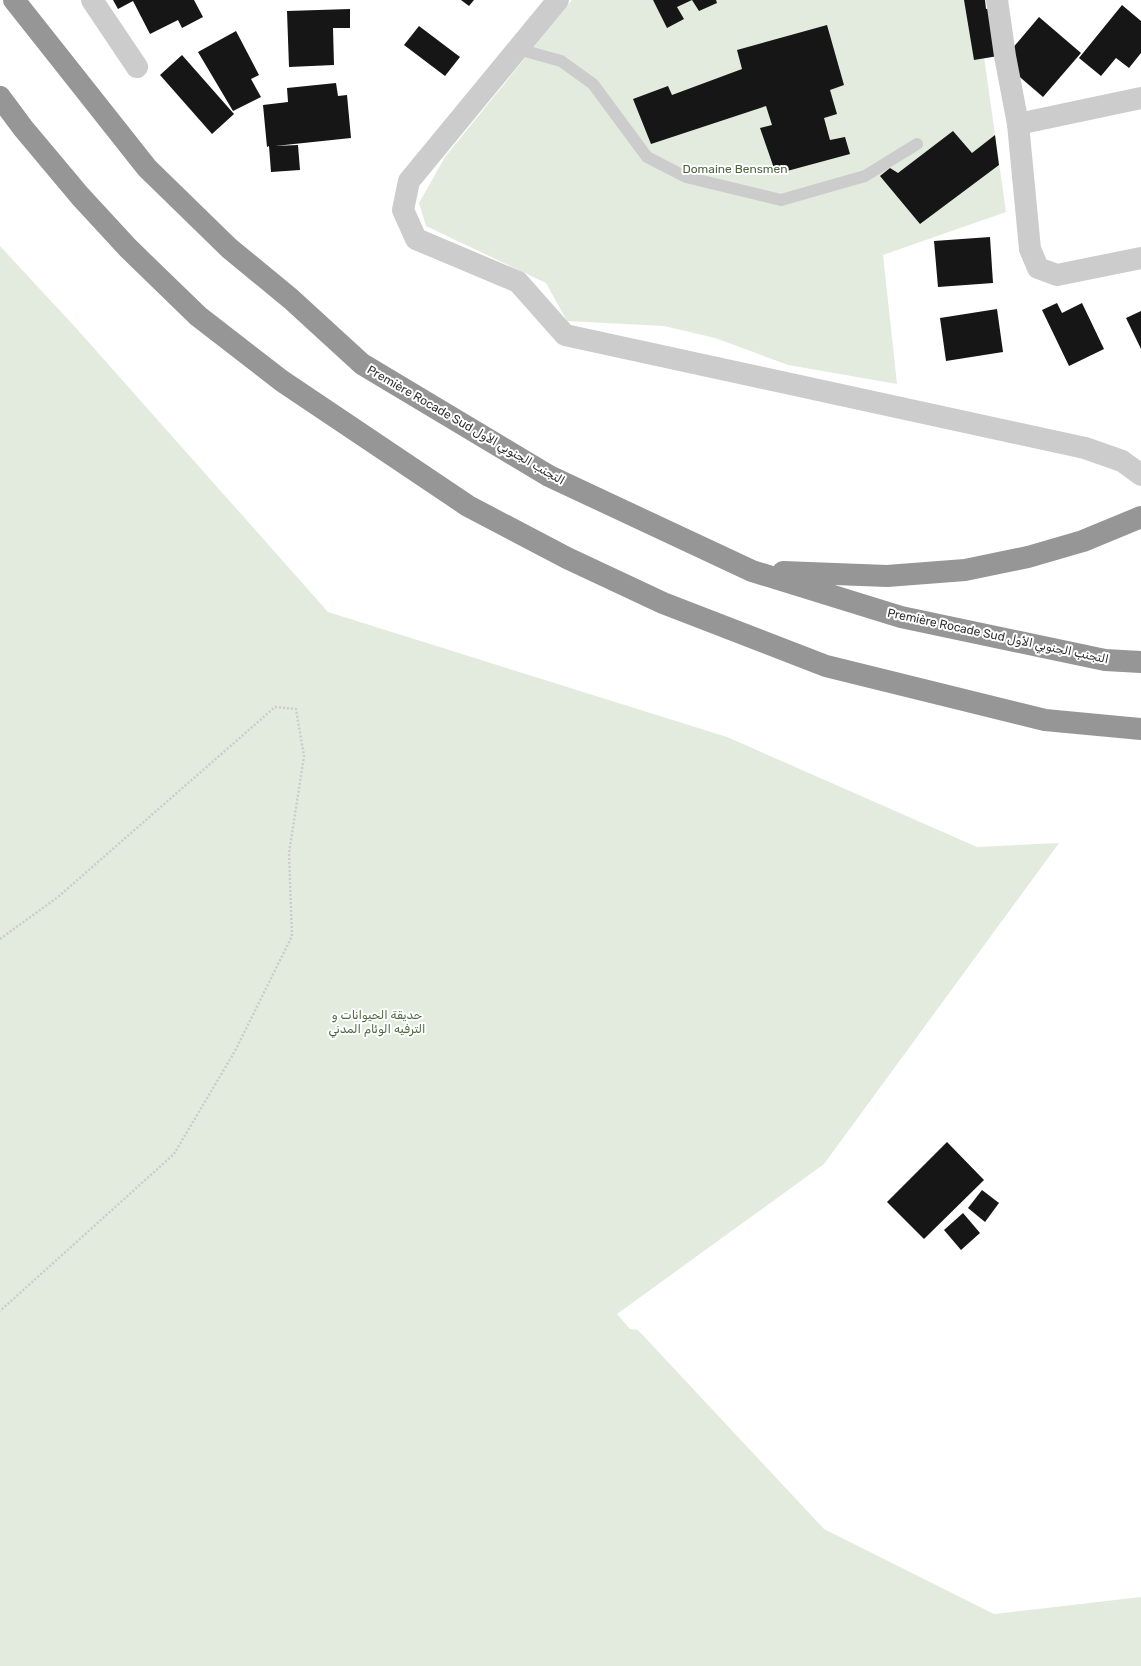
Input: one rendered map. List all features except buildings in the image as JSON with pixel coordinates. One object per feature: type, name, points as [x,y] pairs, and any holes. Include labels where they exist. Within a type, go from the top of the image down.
[{"type":"highway","name":"Première Rocade Sud التجنب الجنوبي الأول","points":[[14,0],[147,168],[229,248],[291,299],[362,364],[549,476],[752,571],[901,617],[1105,660],[1141,662]]},
{"type":"highway","points":[[0,97],[23,128],[101,219],[128,248],[198,316],[282,381],[468,506],[567,558],[663,603],[826,666],[1046,720],[1141,729]]},
{"type":"highway","points":[[752,571],[887,576],[965,570],[1028,557],[1076,543],[1141,517]]},
{"type":"street","points":[[92,0],[137,67]]},
{"type":"street","points":[[558,0],[409,181],[403,210],[416,239],[518,282],[565,335],[1085,448],[1122,461],[1141,475]]},
{"type":"street","points":[[998,0],[1005,56],[1018,124],[1030,249],[1038,268],[1057,275],[1141,258]]},
{"type":"street","points":[[1018,124],[1141,98]]},
{"type":"lane","points":[[518,49],[561,61],[593,84],[647,157],[686,177],[781,200],[865,176],[917,144]]},
{"type":"path","points":[[0,939],[58,897],[275,707],[296,709],[304,756],[289,853],[292,936],[235,1050],[174,1154],[0,1311]]},
{"type":"green space","name":"Domaine Bensmen","points":[[572,0],[976,0],[1006,212],[883,255],[897,384],[788,365],[715,338],[664,326],[567,321],[546,283],[426,226],[419,203],[445,157]]},
{"type":"green space","name":"حديقة الحيوانات و الترفيه الوئام المدني","points":[[0,246],[76,328],[328,612],[727,737],[977,847],[1059,843],[824,1164],[617,1314],[630,1329],[638,1330],[824,1529],[994,1614],[1141,1597],[1141,1666],[0,1666]]}]
